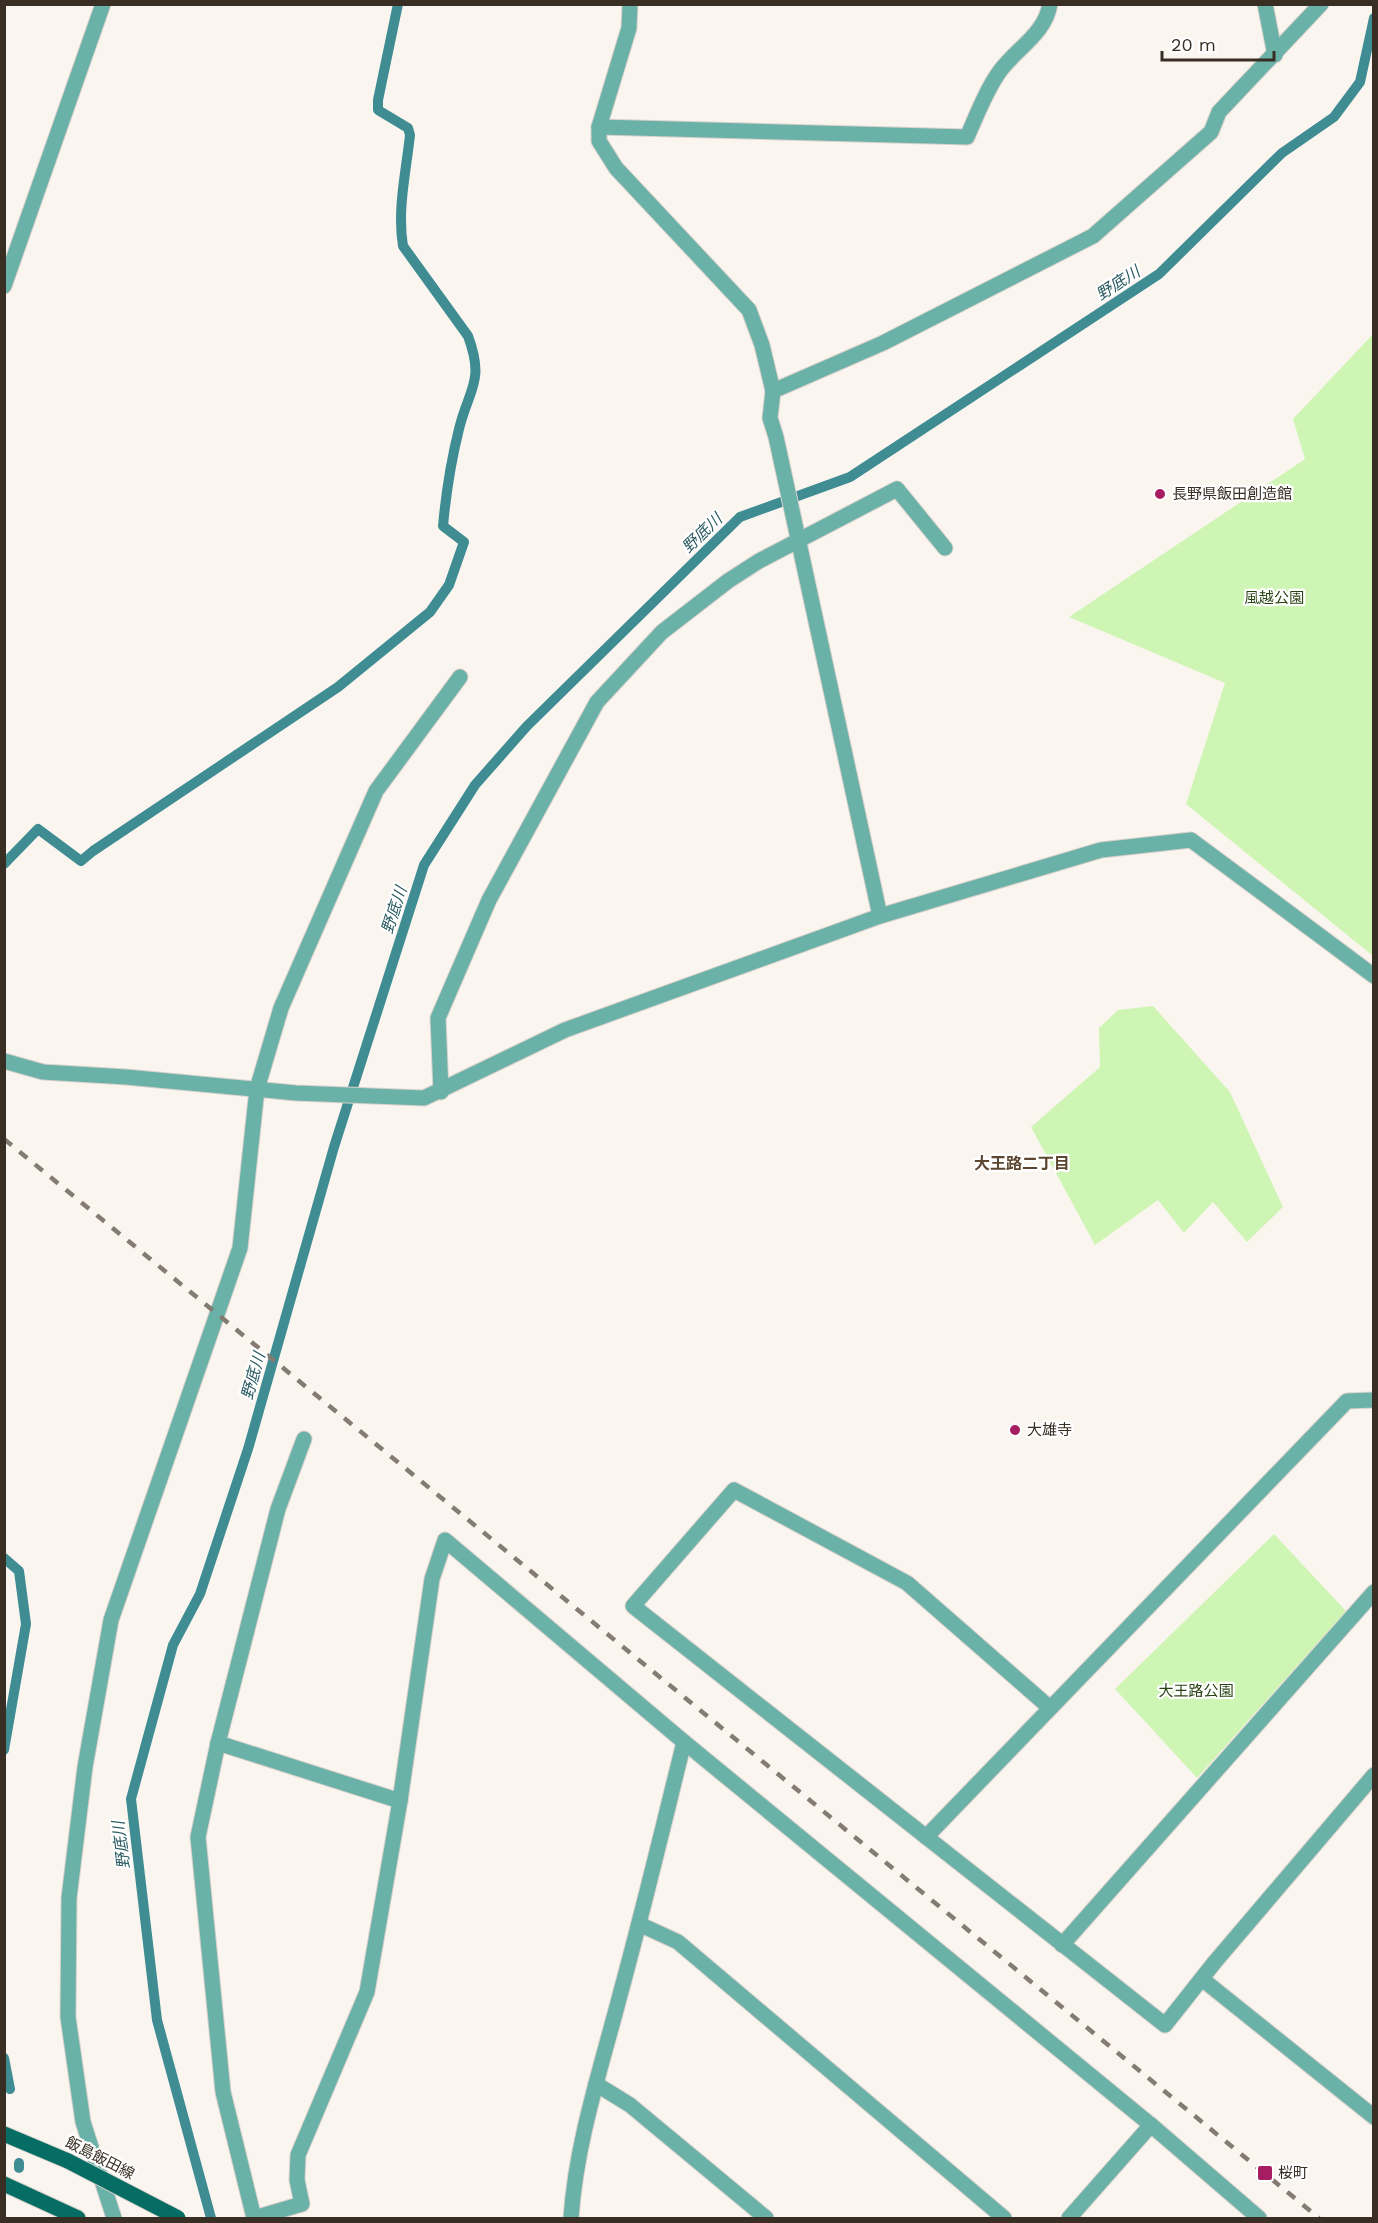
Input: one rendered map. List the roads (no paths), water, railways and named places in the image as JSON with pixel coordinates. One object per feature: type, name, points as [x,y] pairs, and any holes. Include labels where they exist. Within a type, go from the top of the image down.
[{"type":"main road","name":"飯島飯田線","points":[[4,2134],[68,2161],[178,2218]]},
{"type":"main road","points":[[4,2184],[71,2215]]},
{"type":"street","points":[[4,286],[103,4]]},
{"type":"street","points":[[630,4],[629,28],[599,127],[599,141],[616,168],[748,310],[762,345],[773,391],[770,418],[880,916]]},
{"type":"street","points":[[599,127],[967,137],[1000,70],[1029,42],[1048,16],[1050,4]]},
{"type":"street","points":[[1265,4],[1275,55]]},
{"type":"street","points":[[773,391],[883,344],[1092,236],[1211,132],[1219,112],[1321,4]]},
{"type":"street","points":[[441,1092],[438,1018],[489,900],[597,702],[662,632],[728,581],[897,489],[945,548]]},
{"type":"street","points":[[114,2218],[83,2122],[68,2017],[69,1899],[85,1767],[111,1620],[240,1248],[257,1089],[280,1008],[376,791],[460,677]]},
{"type":"street","points":[[4,1061],[43,1072],[296,1092],[424,1098],[441,1092],[565,1030],[880,916],[1101,850],[1191,840],[1374,976]]},
{"type":"street","points":[[927,1837],[1347,1401],[1374,1400]]},
{"type":"street","points":[[304,1439],[278,1509],[218,1743],[198,1837],[223,2091],[254,2218],[302,2204],[297,2180],[298,2155],[367,1992],[400,1801],[432,1579],[445,1540],[684,1742],[1151,2125],[1259,2218]]},
{"type":"street","points":[[1050,1708],[907,1582],[734,1490],[633,1606],[1165,2025],[1374,1775]]},
{"type":"street","points":[[1062,1945],[1374,1592]]},
{"type":"street","points":[[570,2218],[572,2194],[596,2084],[684,1742]]},
{"type":"street","points":[[218,1743],[400,1801]]},
{"type":"street","points":[[639,1924],[678,1942],[1004,2218]]},
{"type":"street","points":[[1203,1979],[1374,2117]]},
{"type":"street","points":[[596,2084],[630,2105],[766,2218]]},
{"type":"street","points":[[1069,2218],[1151,2125]]},
{"type":"waterway","points":[[4,864],[38,829],[81,861],[338,687],[430,612],[449,585],[464,542],[443,526],[451,465],[459,429],[474,384],[475,364],[468,336],[403,246],[401,219],[410,135],[408,128],[378,110],[378,100],[398,4]]},
{"type":"waterway","name":"野底川","points":[[211,2218],[157,2020],[131,1799],[173,1645],[200,1594],[248,1449],[334,1147],[424,865],[475,785],[527,726],[740,517],[850,477],[1159,274],[1282,153],[1334,117],[1360,82],[1374,18]]},
{"type":"waterway","points":[[4,1558],[19,1571],[26,1624],[4,1750]]},
{"type":"waterway","points":[[4,2058],[10,2089]]},
{"type":"waterway","points":[[19,2163],[19,2168]]},
{"type":"railway","points":[[4,1139],[1319,2218]]},
{"type":"place","name":"長野県飯田創造館","points":[[1160,494]]},
{"type":"place","name":"大雄寺","points":[[1015,1430]]},
{"type":"place","name":"桜町","points":[[1265,2173]]},
{"type":"district","name":"大王路二丁目","points":[[1022,1163]]},
{"type":"park label","name":"風越公園","points":[[1274,598]]},
{"type":"park label","name":"大王路公園","points":[[1196,1691]]}]
